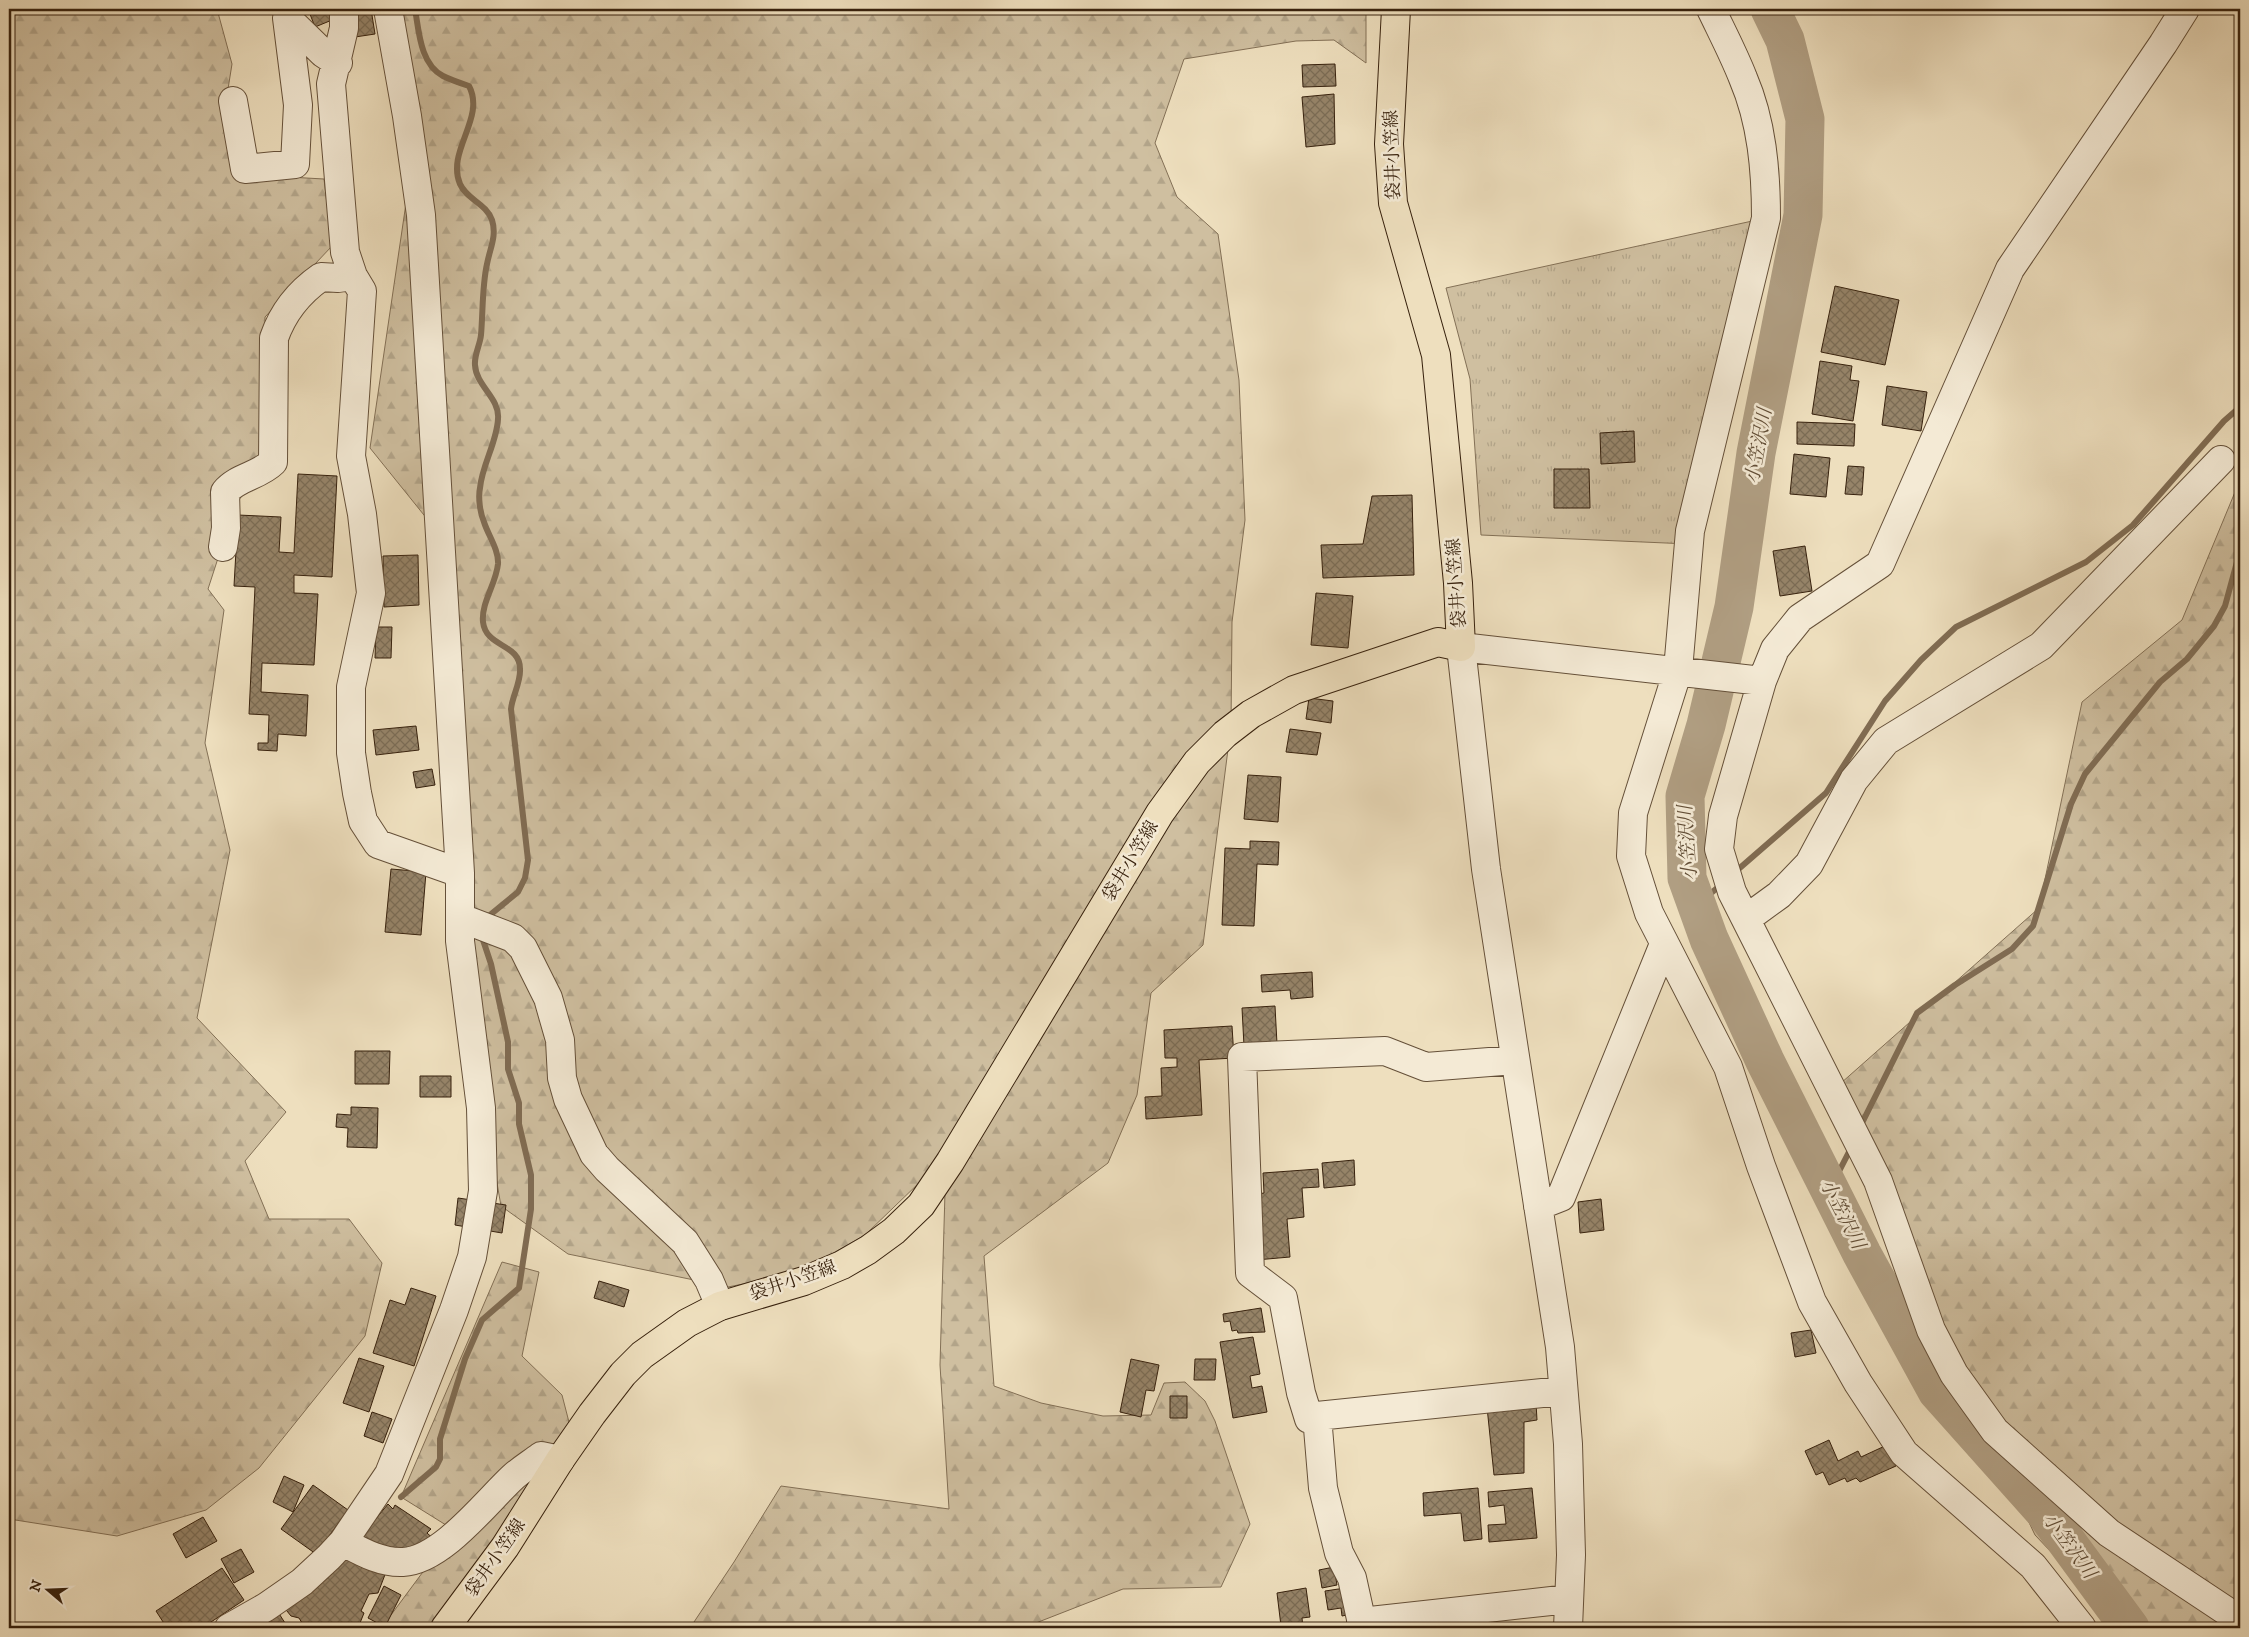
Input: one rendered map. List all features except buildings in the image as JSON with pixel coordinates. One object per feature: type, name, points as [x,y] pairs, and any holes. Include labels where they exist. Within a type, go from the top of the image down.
[{"type":"main road","name":"袋井小笠線","points":[[445,1628],[505,1547],[560,1460],[618,1381],[642,1355],[687,1323],[720,1306],[804,1281],[842,1265],[868,1250],[894,1231],[921,1205],[950,1162],[1160,813],[1197,762],[1225,734],[1251,714],[1294,690],[1438,642],[1461,647],[1458,583],[1436,355],[1392,203],[1389,144],[1396,9]]},
{"type":"street","points":[[344,9],[344,28],[338,63],[331,84],[345,252],[353,276],[362,292],[351,456],[362,514],[371,593],[351,687],[351,753],[357,793],[364,821],[378,844],[460,873]]},
{"type":"street","points":[[229,1628],[266,1607],[302,1582],[343,1542],[389,1474],[454,1310],[472,1257],[483,1191],[481,1108],[460,942],[460,873],[421,215],[408,116],[388,9]]},
{"type":"street","points":[[1711,9],[1744,79],[1751,100],[1763,152],[1766,182],[1766,218],[1690,531],[1678,670],[1633,813],[1631,856],[1649,913],[1728,1067],[1761,1166],[1812,1302],[1858,1383],[1904,1452],[2034,1566],[2082,1628]]},
{"type":"street","points":[[2185,9],[2010,269],[1880,564],[1800,618],[1775,649],[1762,681],[1722,816],[1719,849],[1732,892],[1878,1181],[1931,1330],[1954,1374],[1995,1430],[2109,1533],[2240,1620]]},
{"type":"street","points":[[285,13],[323,53],[338,63]]},
{"type":"street","points":[[233,101],[245,169],[295,164],[298,105],[285,13]]},
{"type":"street","points":[[223,546],[226,528],[225,492],[230,486],[266,469],[273,462],[274,338],[280,320],[295,300],[320,277],[338,278],[353,276]]},
{"type":"street","points":[[1746,919],[1780,895],[1809,864],[1854,780],[1886,741],[2041,646],[2221,460]]},
{"type":"street","points":[[1568,1628],[1571,1537],[1568,1444],[1562,1391],[1560,1348],[1486,869],[1461,647],[1678,670],[1762,681]]},
{"type":"street","points":[[461,918],[513,938],[522,948],[548,998],[560,1040],[562,1078],[568,1099],[594,1154],[607,1169],[685,1242],[708,1280],[720,1306]]},
{"type":"street","points":[[1538,1206],[1561,1197],[1664,944]]},
{"type":"street","points":[[1515,1060],[1426,1066],[1385,1052],[1242,1057],[1250,1273],[1283,1298],[1300,1393],[1309,1419],[1317,1416],[1562,1391]]},
{"type":"street","points":[[1317,1416],[1324,1488],[1339,1553],[1352,1578],[1362,1625],[1569,1599]]},
{"type":"street","points":[[343,1542],[374,1558],[388,1562],[405,1562],[419,1559],[448,1542],[514,1476],[540,1456],[560,1460]]},
{"type":"green space","points":[[9,9],[217,9],[232,64],[224,114],[235,174],[324,179],[332,246],[265,317],[266,454],[234,509],[208,589],[224,610],[205,743],[230,850],[197,1018],[286,1112],[245,1161],[269,1219],[349,1219],[382,1263],[365,1336],[259,1468],[206,1510],[117,1536],[9,1519]]},
{"type":"green space","points":[[402,9],[1366,9],[1366,63],[1334,40],[1296,41],[1184,59],[1155,143],[1177,197],[1218,234],[1239,380],[1245,520],[1232,622],[1231,726],[1203,945],[1151,993],[1137,1095],[1108,1163],[984,1256],[994,1386],[1041,1403],[1103,1416],[1151,1415],[1164,1383],[1185,1382],[1205,1401],[1215,1421],[1250,1524],[1221,1587],[1123,1589],[1023,1628],[690,1628],[781,1486],[949,1509],[940,1365],[945,1192],[921,1181],[865,1235],[798,1273],[728,1287],[568,1254],[501,1206],[459,966],[432,525],[370,448],[419,115]]},
{"type":"green space","points":[[1766,218],[1689,544],[1481,535],[1470,379],[1446,288]]},
{"type":"green space","points":[[2240,480],[2240,1628],[2123,1628],[2035,1535],[1975,1409],[1832,1091],[2039,908],[2082,702],[2182,620]]},
{"type":"green space","points":[[502,1262],[539,1272],[522,1356],[562,1395],[570,1426],[448,1628],[373,1628],[391,1615],[454,1530],[401,1497]]},
{"type":"waterway","points":[[415,9],[422,46],[429,64],[443,76],[469,86],[473,98],[473,110],[461,147],[457,172],[463,189],[485,209],[492,220],[493,226],[493,237],[484,281],[481,335],[475,361],[479,379],[492,398],[498,412],[497,428],[481,479],[479,492],[481,514],[498,559],[495,579],[484,608],[483,622],[485,630],[490,637],[515,654],[519,661],[519,679],[511,709],[528,860],[525,878],[518,892],[485,919]]},
{"type":"waterway","name":"小笠沢川","points":[[1770,9],[1785,40],[1805,119],[1803,215],[1756,453],[1734,607],[1706,725],[1685,796],[1687,878],[1709,939],[1765,1061],[1862,1254],[1937,1391],[2044,1511],[2130,1628]]},
{"type":"waterway","points":[[1734,873],[1826,793],[1885,701],[1921,660],[1956,627],[2086,562],[2133,525],[2224,421],[2240,407]]},
{"type":"waterway","points":[[1860,1127],[1917,1013],[1955,985],[2012,949],[2033,926],[2071,804],[2085,774],[2160,682],[2187,659],[2214,626],[2225,606],[2240,551]]},
{"type":"waterway","points":[[1697,905],[1723,883]]},
{"type":"waterway","points":[[401,1497],[436,1467],[440,1459],[440,1439],[465,1359],[482,1320],[519,1288],[531,1209],[531,1175],[519,1124],[519,1103],[508,1069],[508,1042],[491,964],[481,934]]},
{"type":"waterway","points":[[1830,1189],[1852,1146]]}]
